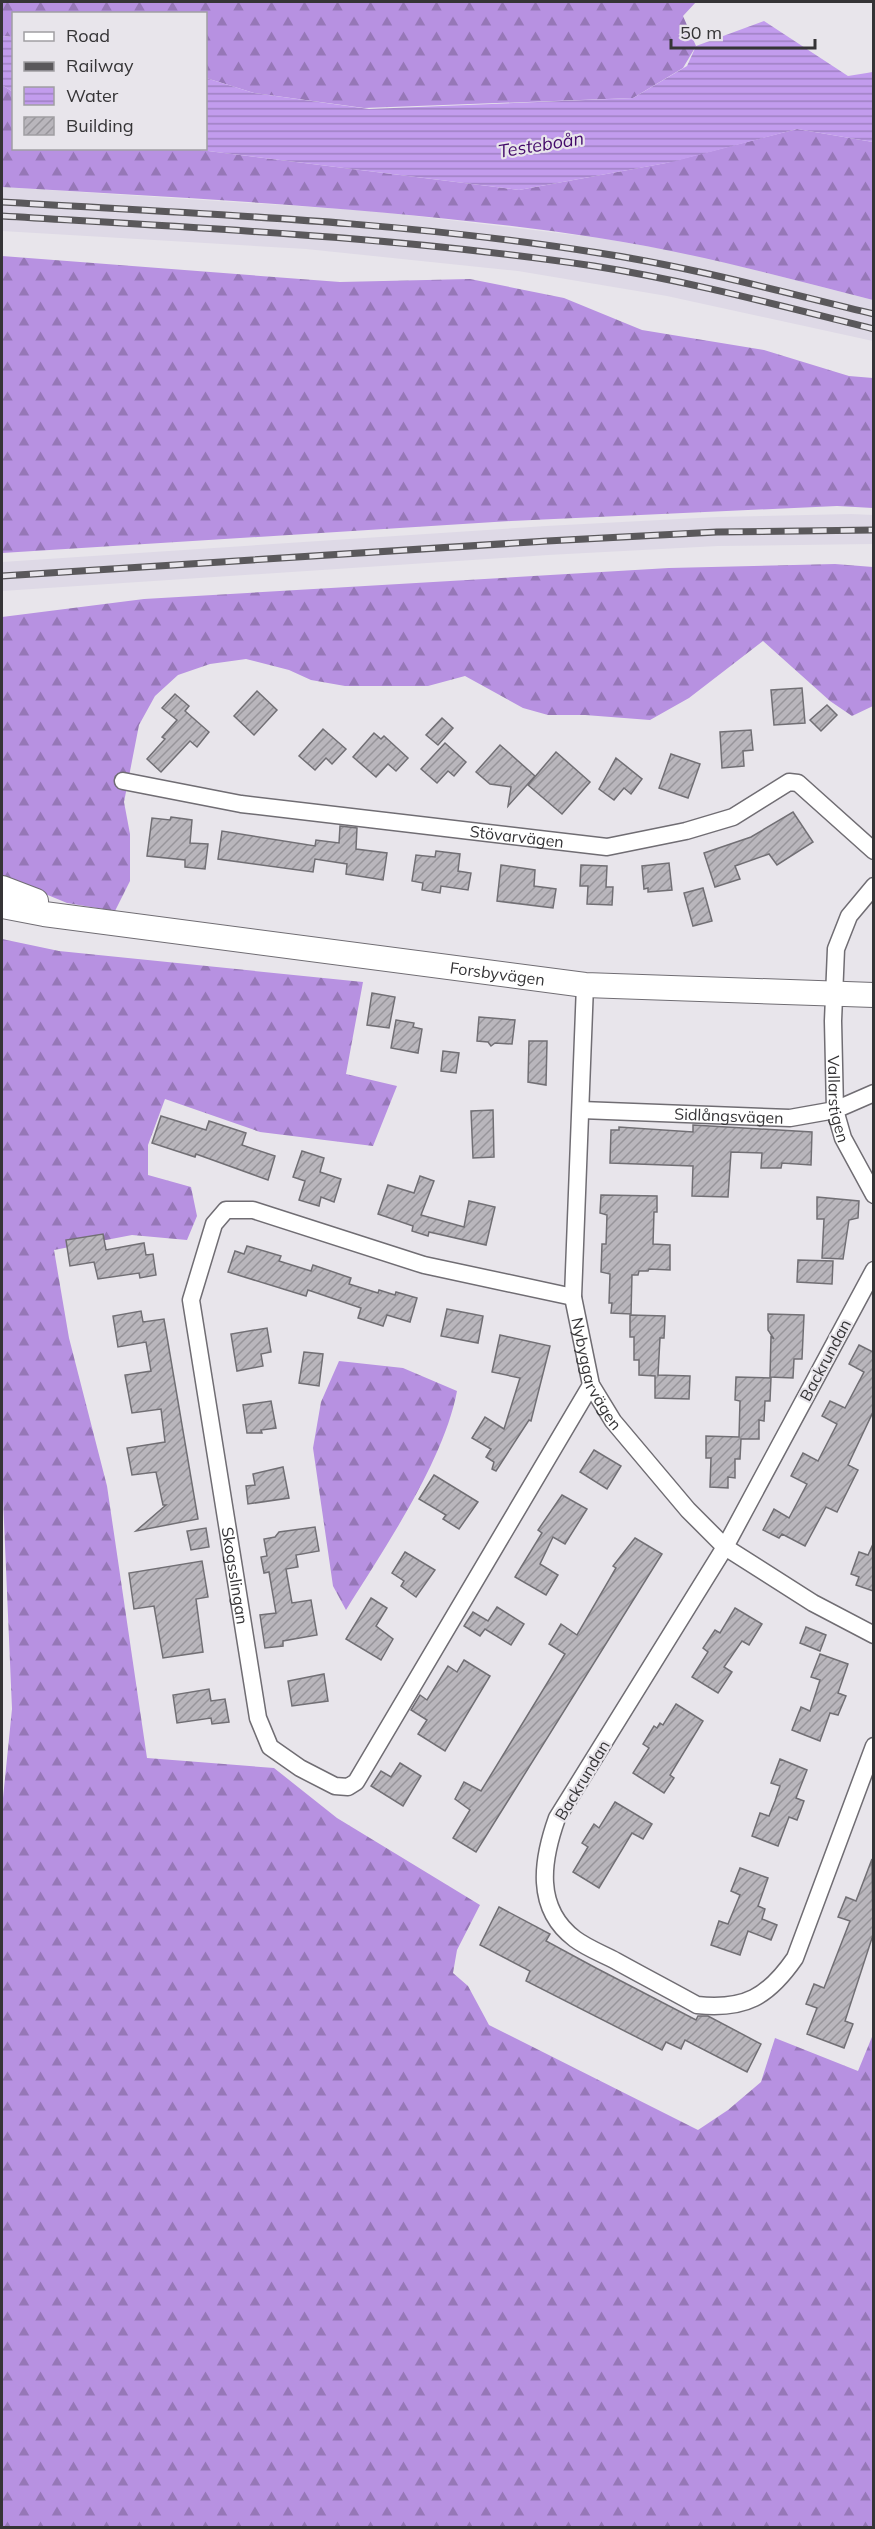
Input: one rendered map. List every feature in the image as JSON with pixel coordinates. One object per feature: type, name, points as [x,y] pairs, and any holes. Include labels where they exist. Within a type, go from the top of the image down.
[{"type":"street","name":"Stövarvägen","points":[[123,781],[241,804],[607,847],[686,831],[733,817],[789,782],[798,783],[806,788],[873,851]]},
{"type":"street","name":"Vallarstigen","points":[[873,886],[849,916],[840,938],[836,950],[834,994],[835,1110],[843,1138],[873,1195]]},
{"type":"street","name":"Forsbyvägen","points":[[2,888],[47,905],[123,925]]},
{"type":"street","name":"Forsbyvägen","points":[[2,906],[123,925],[585,986],[873,995]]},
{"type":"street","name":"Nybyggarvägen","points":[[585,986],[573,1297],[591,1385],[613,1421],[688,1510],[725,1547],[813,1604],[873,1635]]},
{"type":"street","name":"Sidlångsvägen","points":[[581,1110],[790,1118],[835,1110],[873,1093]]},
{"type":"street","name":"Skogsslingan","points":[[573,1297],[424,1265],[253,1210],[226,1210],[214,1224],[191,1300],[258,1718],[270,1747],[300,1768],[334,1786],[348,1787],[356,1782],[591,1385]]},
{"type":"street","name":"Backrundan","points":[[873,1269],[725,1547],[557,1818],[545,1850],[543,1881],[548,1902],[558,1922],[576,1939],[697,2005],[719,2007],[762,1995],[779,1981],[795,1958],[873,1746]]},
{"type":"shaded area","points":[[2,187],[373,211],[600,238],[692,254],[873,300],[873,341],[667,296],[518,271],[306,249],[2,231]]},
{"type":"shaded area","points":[[873,515],[873,544],[718,546],[548,555],[2,591],[2,562],[546,526],[717,517]]},
{"type":"green space","points":[[2,2],[696,2],[683,16],[696,46],[683,68],[633,98],[364,108],[254,93],[207,78],[207,12],[12,12],[12,37],[2,36]]},
{"type":"green space","points":[[2,85],[12,91],[12,150],[200,150],[519,190],[666,163],[797,129],[873,142],[873,300],[668,250],[525,228],[376,212],[226,200],[2,187]]},
{"type":"green space","points":[[2,256],[340,282],[470,279],[564,298],[642,330],[764,350],[849,376],[873,378],[873,508],[837,506],[511,521],[2,553]]},
{"type":"green space","points":[[835,564],[873,567],[873,706],[852,716],[830,701],[763,641],[689,698],[650,720],[585,715],[548,715],[523,708],[465,676],[428,686],[345,686],[311,680],[289,670],[246,659],[210,664],[178,675],[155,696],[139,725],[124,802],[130,834],[130,881],[115,911],[67,903],[2,876],[2,617],[144,599],[669,568]]},
{"type":"green space","points":[[2,939],[59,951],[363,982],[346,1074],[397,1086],[373,1146],[260,1132],[165,1099],[148,1145],[148,1175],[191,1187],[197,1216],[187,1240],[132,1235],[54,1250],[69,1338],[107,1486],[147,1758],[274,1768],[337,1818],[480,1905],[457,1950],[453,1973],[468,1986],[489,2025],[698,2130],[728,2110],[761,2082],[775,2038],[858,2071],[874,2032],[873,2527],[2,2527],[2,1808],[12,1709],[2,1475]]},
{"type":"green space","points":[[339,1361],[403,1368],[457,1391],[440,1446],[426,1475],[411,1504],[346,1610],[333,1586],[313,1448],[321,1402]]},
{"type":"water","name":"Testeboån","points":[[764,21],[848,76],[873,72],[873,142],[797,129],[672,162],[519,190],[200,150],[207,150],[207,78],[254,93],[369,109],[633,98],[687,66],[696,46]]},
{"type":"water","points":[[2,36],[12,37],[12,91],[2,85]]},
{"type":"building","points":[[802,688],[805,723],[774,725],[771,690]]},
{"type":"building","points":[[257,691],[277,710],[254,735],[234,716]]},
{"type":"building","points":[[175,694],[189,706],[185,711],[209,732],[197,747],[190,741],[161,772],[147,759],[165,739],[162,737],[177,720],[162,708]]},
{"type":"building","points":[[827,705],[837,715],[821,731],[810,720]]},
{"type":"building","points":[[442,718],[453,728],[438,745],[426,735]]},
{"type":"building","points":[[323,729],[346,749],[332,764],[326,758],[315,770],[299,756]]},
{"type":"building","points":[[751,730],[753,750],[743,751],[744,766],[722,768],[720,732]]},
{"type":"building","points":[[374,733],[381,739],[384,736],[408,758],[396,771],[388,764],[376,777],[353,757]]},
{"type":"building","points":[[445,743],[466,762],[454,776],[448,771],[437,783],[421,769]]},
{"type":"building","points":[[500,745],[535,776],[508,806],[511,787],[490,784],[476,772]]},
{"type":"building","points":[[556,752],[590,782],[562,814],[528,785]]},
{"type":"building","points":[[671,754],[700,764],[688,798],[659,788]]},
{"type":"building","points":[[616,758],[642,779],[631,794],[624,788],[614,800],[599,789]]},
{"type":"building","points":[[793,812],[813,842],[777,865],[769,854],[735,866],[740,879],[715,887],[704,853],[751,837]]},
{"type":"building","points":[[171,817],[192,820],[190,843],[208,844],[205,869],[185,867],[185,860],[147,856],[152,818],[170,820]]},
{"type":"building","points":[[340,826],[357,828],[356,849],[387,853],[383,880],[346,874],[347,864],[315,859],[313,872],[218,859],[222,831],[315,846],[316,840],[339,843]]},
{"type":"building","points":[[436,851],[460,854],[458,871],[471,873],[468,890],[441,886],[440,893],[422,890],[423,883],[412,881],[416,855],[435,857]]},
{"type":"building","points":[[669,863],[672,890],[648,892],[648,888],[644,889],[642,866]]},
{"type":"building","points":[[501,865],[535,870],[534,886],[556,889],[553,908],[497,901]]},
{"type":"building","points":[[581,865],[607,866],[606,887],[613,887],[612,905],[587,904],[588,886],[580,886]]},
{"type":"building","points":[[703,888],[712,921],[693,926],[684,893]]},
{"type":"building","points":[[372,993],[395,997],[389,1028],[367,1025]]},
{"type":"building","points":[[479,1017],[515,1020],[512,1044],[495,1043],[491,1046],[488,1042],[477,1041]]},
{"type":"building","points":[[396,1020],[414,1023],[413,1027],[422,1029],[418,1053],[391,1048]]},
{"type":"building","points":[[529,1041],[547,1041],[546,1085],[528,1082]]},
{"type":"building","points":[[443,1051],[459,1053],[456,1073],[441,1071]]},
{"type":"building","points":[[493,1110],[494,1157],[473,1158],[471,1111]]},
{"type":"building","points":[[161,1116],[206,1130],[209,1121],[246,1133],[242,1145],[275,1156],[268,1180],[196,1154],[195,1157],[152,1143]]},
{"type":"building","points":[[693,1125],[812,1132],[811,1165],[782,1163],[781,1168],[761,1168],[762,1153],[731,1152],[728,1197],[692,1196],[693,1166],[610,1163],[611,1130],[619,1130],[619,1127],[693,1132]]},
{"type":"building","points":[[302,1151],[324,1158],[320,1172],[341,1179],[334,1202],[321,1197],[319,1206],[299,1200],[305,1181],[293,1177]]},
{"type":"building","points":[[420,1176],[434,1181],[421,1215],[464,1227],[469,1201],[495,1207],[486,1245],[429,1232],[428,1236],[412,1231],[413,1226],[378,1214],[388,1185],[414,1193]]},
{"type":"building","points":[[601,1195],[657,1196],[653,1244],[670,1245],[670,1270],[649,1269],[639,1271],[638,1275],[632,1275],[631,1314],[611,1313],[610,1274],[601,1272],[602,1244],[606,1244],[607,1215],[600,1213]]},
{"type":"building","points":[[817,1197],[859,1201],[858,1218],[849,1220],[843,1259],[822,1258],[824,1219],[817,1219]]},
{"type":"building","points":[[103,1234],[106,1250],[144,1243],[146,1255],[153,1254],[156,1275],[140,1278],[139,1273],[98,1279],[94,1262],[70,1266],[66,1240]]},
{"type":"building","points":[[247,1246],[281,1256],[279,1261],[311,1271],[313,1265],[351,1278],[349,1284],[378,1293],[379,1290],[395,1295],[396,1292],[417,1298],[410,1322],[387,1315],[383,1326],[358,1318],[361,1308],[308,1290],[306,1296],[228,1272],[235,1251],[244,1254]]},
{"type":"building","points":[[798,1260],[833,1261],[832,1284],[797,1282]]},
{"type":"building","points":[[447,1309],[483,1316],[478,1343],[441,1336]]},
{"type":"building","points":[[141,1311],[143,1322],[164,1319],[198,1519],[136,1531],[166,1505],[163,1505],[156,1472],[132,1475],[127,1448],[165,1442],[161,1409],[132,1413],[125,1375],[151,1371],[146,1342],[118,1347],[113,1316]]},
{"type":"building","points":[[768,1314],[804,1315],[802,1359],[794,1359],[793,1378],[770,1377],[771,1337],[774,1339],[768,1330]]},
{"type":"building","points":[[630,1315],[665,1316],[664,1338],[660,1338],[658,1375],[690,1376],[689,1399],[655,1398],[655,1376],[639,1375],[639,1360],[634,1360],[634,1337],[630,1337]]},
{"type":"building","points":[[267,1328],[271,1352],[261,1354],[263,1366],[237,1371],[231,1334]]},
{"type":"building","points":[[500,1335],[550,1346],[531,1421],[529,1420],[496,1471],[492,1469],[494,1462],[486,1457],[491,1449],[472,1438],[485,1417],[504,1429],[520,1378],[492,1372]]},
{"type":"building","points":[[859,1345],[873,1352],[873,1412],[848,1465],[858,1470],[837,1512],[826,1507],[805,1546],[782,1534],[779,1538],[763,1530],[774,1509],[789,1518],[807,1484],[791,1476],[803,1453],[818,1461],[837,1424],[822,1416],[830,1401],[845,1408],[864,1372],[849,1364]]},
{"type":"building","points":[[304,1352],[323,1354],[319,1386],[299,1383]]},
{"type":"building","points":[[736,1377],[771,1378],[770,1401],[765,1401],[764,1421],[759,1420],[759,1439],[741,1439],[740,1459],[735,1459],[735,1478],[728,1477],[728,1488],[710,1487],[711,1458],[706,1458],[706,1436],[739,1437],[740,1401],[735,1400]]},
{"type":"building","points":[[271,1401],[276,1428],[261,1430],[262,1433],[247,1433],[243,1405]]},
{"type":"building","points":[[594,1450],[621,1466],[607,1489],[580,1472]]},
{"type":"building","points":[[283,1467],[289,1498],[248,1504],[246,1486],[255,1485],[253,1474]]},
{"type":"building","points":[[434,1475],[478,1502],[459,1529],[443,1519],[446,1515],[419,1499]]},
{"type":"building","points":[[562,1495],[587,1509],[565,1544],[553,1537],[540,1564],[558,1575],[546,1595],[515,1577],[542,1533],[538,1530]]},
{"type":"building","points":[[315,1527],[319,1551],[296,1555],[298,1567],[286,1569],[292,1603],[311,1600],[317,1635],[283,1641],[283,1646],[265,1648],[260,1615],[276,1613],[269,1572],[264,1573],[261,1557],[267,1556],[264,1539],[275,1537],[279,1532]]},
{"type":"building","points":[[206,1528],[209,1547],[191,1550],[187,1531]]},
{"type":"building","points":[[635,1538],[662,1554],[476,1852],[453,1838],[470,1810],[455,1799],[464,1782],[481,1791],[565,1654],[549,1644],[561,1624],[577,1635],[616,1568],[613,1566]]},
{"type":"building","points":[[873,1544],[873,1591],[856,1585],[859,1577],[851,1574],[859,1552],[868,1555]]},
{"type":"building","points":[[405,1552],[435,1570],[416,1597],[401,1586],[404,1581],[392,1573]]},
{"type":"building","points":[[202,1561],[208,1597],[196,1599],[203,1652],[163,1658],[154,1606],[134,1609],[129,1573]]},
{"type":"building","points":[[371,1598],[387,1608],[376,1626],[393,1639],[381,1660],[346,1639]]},
{"type":"building","points":[[497,1607],[524,1624],[511,1645],[485,1629],[480,1636],[464,1626],[473,1612],[488,1621]]},
{"type":"building","points":[[735,1608],[762,1624],[749,1645],[742,1641],[724,1667],[732,1672],[718,1693],[692,1677],[708,1652],[703,1648],[715,1630],[720,1633]]},
{"type":"building","points":[[806,1627],[826,1635],[820,1651],[800,1643]]},
{"type":"building","points":[[820,1654],[848,1664],[838,1693],[846,1696],[838,1715],[830,1713],[820,1741],[792,1730],[801,1707],[810,1711],[820,1680],[811,1677]]},
{"type":"building","points":[[464,1660],[490,1676],[445,1751],[418,1734],[427,1720],[411,1710],[420,1695],[427,1700],[448,1666],[457,1672]]},
{"type":"building","points":[[324,1674],[328,1701],[292,1706],[288,1681]]},
{"type":"building","points":[[209,1689],[211,1701],[225,1699],[229,1722],[212,1724],[211,1718],[177,1723],[173,1695]]},
{"type":"building","points":[[676,1704],[703,1721],[670,1775],[674,1778],[664,1793],[633,1773],[649,1748],[643,1744],[654,1726],[657,1728],[660,1723],[663,1725]]},
{"type":"building","points":[[780,1759],[807,1770],[796,1798],[804,1801],[797,1820],[789,1817],[778,1846],[752,1836],[760,1813],[769,1816],[775,1801],[780,1786],[771,1783]]},
{"type":"building","points":[[400,1763],[421,1776],[403,1806],[371,1786],[381,1771],[391,1777]]},
{"type":"building","points":[[615,1802],[652,1824],[643,1839],[632,1833],[599,1888],[573,1872],[588,1847],[582,1843],[594,1824],[599,1828]]},
{"type":"building","points":[[872,1859],[873,1935],[845,2021],[853,2024],[844,2048],[807,2034],[817,2008],[806,2004],[814,1984],[824,1988],[850,1921],[838,1917],[846,1897],[856,1901]]},
{"type":"building","points":[[740,1868],[768,1878],[758,1906],[765,1909],[762,1919],[777,1925],[771,1940],[748,1931],[740,1955],[711,1945],[719,1921],[728,1924],[740,1895],[731,1891]]},
{"type":"building","points":[[499,1907],[550,1934],[546,1941],[596,1968],[696,2020],[698,2016],[708,2016],[761,2044],[747,2072],[685,2040],[681,2049],[666,2042],[662,2050],[526,1981],[530,1971],[480,1945]]},
{"type":"railway","points":[[2,202],[301,220],[525,242],[668,265],[874,314]]},
{"type":"railway","points":[[2,216],[225,229],[520,256],[665,279],[874,329]]},
{"type":"railway","points":[[2,576],[717,532],[874,530]]}]
